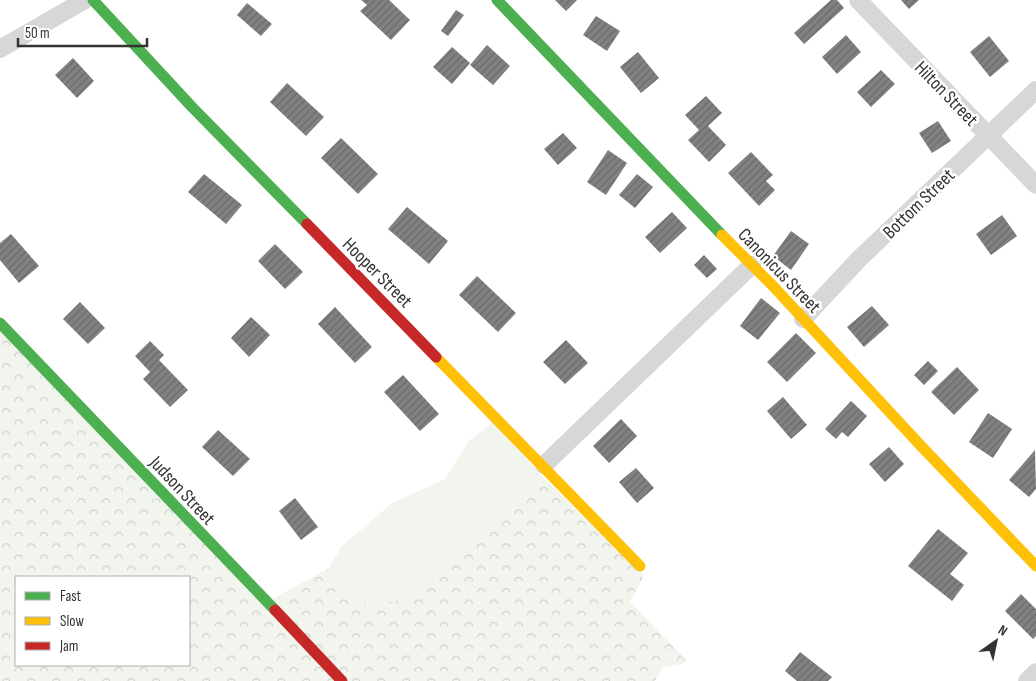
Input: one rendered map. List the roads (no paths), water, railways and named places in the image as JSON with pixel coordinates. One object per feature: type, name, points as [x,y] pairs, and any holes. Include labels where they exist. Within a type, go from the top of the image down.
[{"type":"street","points":[[0,49],[85,0]]},
{"type":"street","name":"Hooper Street","points":[[93,0],[192,107],[640,566]]},
{"type":"street","name":"Canonicus Street","points":[[497,0],[687,200],[803,318],[922,447],[1036,566]]},
{"type":"street","name":"Hilton Street","points":[[858,0],[1036,186]]},
{"type":"street","name":"Bottom Street","points":[[803,318],[858,260],[1036,90]]},
{"type":"street","points":[[544,466],[752,265]]},
{"type":"street","name":"Judson Street","points":[[0,323],[342,681]]},
{"type":"street","points":[[1027,681],[1036,672]]}]
